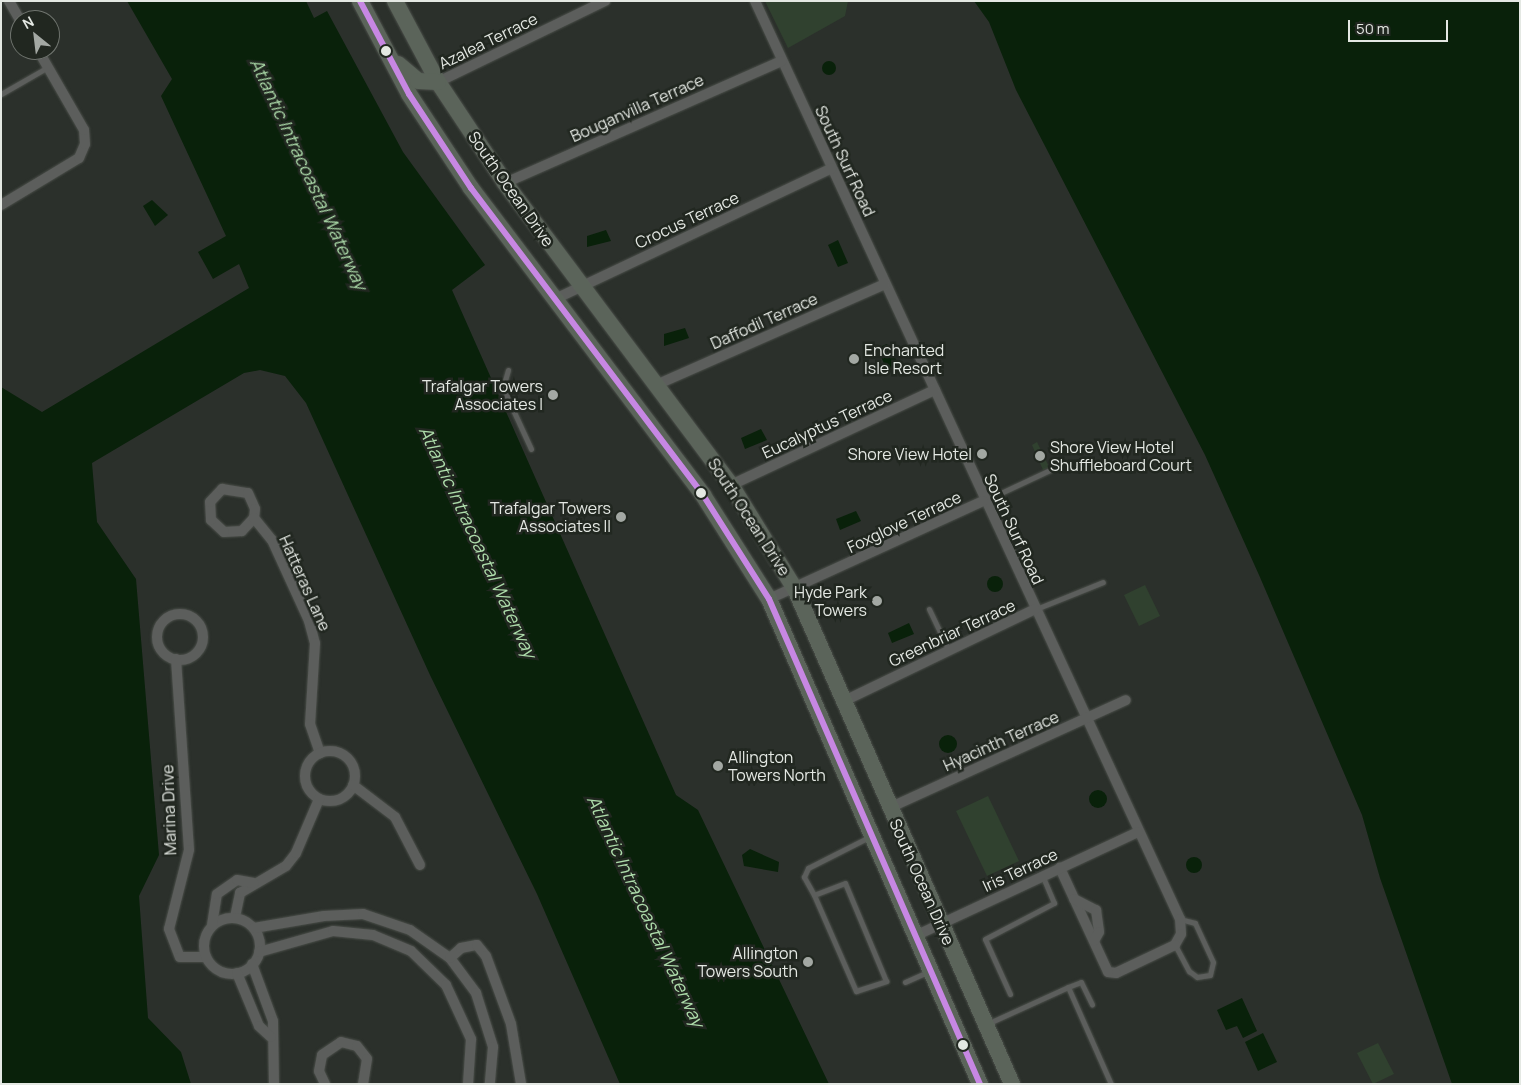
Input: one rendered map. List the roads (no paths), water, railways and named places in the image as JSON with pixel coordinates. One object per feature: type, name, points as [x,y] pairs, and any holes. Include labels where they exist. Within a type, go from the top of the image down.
[{"type":"main road","name":"South Ocean Drive","points":[[360,1],[409,94],[471,188],[703,495],[769,599],[980,1084]]},
{"type":"main road","name":"South Ocean Drive","points":[[395,1],[438,82],[505,183],[580,287],[731,485],[795,589],[842,702],[1012,1084]]},
{"type":"main road","points":[[377,33],[407,74],[426,83],[438,82]]},
{"type":"street","name":"Azalea Terrace","points":[[438,82],[605,1]]},
{"type":"street","name":"South Surf Road","points":[[755,1],[884,284],[935,390],[983,501],[1035,609],[1084,719],[1180,919],[1181,934],[1175,945]]},
{"type":"street","points":[[1,205],[80,158],[85,144],[84,130],[44,60]]},
{"type":"street","name":"Bouganvilla Terrace","points":[[505,183],[781,61]]},
{"type":"street","name":"Crocus Terrace","points":[[556,299],[832,168]]},
{"type":"street","name":"Daffodil Terrace","points":[[656,385],[884,284]]},
{"type":"street","name":"Eucalyptus Terrace","points":[[731,485],[935,390]]},
{"type":"street","name":"Hatteras Lane","points":[[254,518],[242,531],[224,532],[211,520],[210,502],[222,489],[240,488],[253,500],[254,518],[272,540],[315,643],[310,724],[320,753]]},
{"type":"street","name":"Foxglove Terrace","points":[[769,599],[795,589],[983,501]]},
{"type":"street","name":"Greenbriar Terrace","points":[[842,702],[1035,609]]},
{"type":"street","points":[[187,615],[200,626],[202,642],[192,656],[176,659],[162,651],[157,635],[164,620],[187,615]]},
{"type":"street","name":"Marina Drive","points":[[176,659],[189,850],[169,928],[180,957],[206,957]]},
{"type":"street","name":"Hyacinth Terrace","points":[[889,808],[1126,700]]},
{"type":"street","points":[[320,753],[344,756],[354,769],[353,785],[342,798],[319,799],[307,787],[305,772],[320,753]]},
{"type":"street","points":[[353,785],[395,817],[420,865]]},
{"type":"street","points":[[234,917],[240,893],[254,883],[286,866],[319,799]]},
{"type":"street","name":"Iris Terrace","points":[[915,936],[1138,832]]},
{"type":"street","points":[[1060,868],[1108,972],[1116,974],[1175,945]]},
{"type":"street","points":[[254,883],[237,880],[217,894],[212,925],[204,942],[206,957],[221,972],[237,973],[252,964],[259,952],[254,928]]},
{"type":"street","points":[[1074,899],[1096,910],[1099,932],[1094,941]]},
{"type":"street","points":[[212,925],[234,917],[254,928],[324,916],[362,914],[410,930],[450,958],[476,994],[493,1047],[490,1084]]},
{"type":"street","points":[[259,952],[333,931],[373,935],[411,951],[446,985],[471,1039],[468,1084]]},
{"type":"street","points":[[450,958],[461,948],[477,945],[486,956],[511,1024],[521,1084]]},
{"type":"street","points":[[252,964],[273,1022],[271,1037],[274,1084]]},
{"type":"street","points":[[237,973],[259,1026],[271,1037]]},
{"type":"street","points":[[325,1084],[318,1071],[322,1055],[341,1042],[357,1046],[366,1059],[363,1084]]},
{"type":"lane","points":[[1,94],[48,67]]},
{"type":"lane","points":[[508,370],[503,388],[531,449]]},
{"type":"lane","name":"Foxglove Terrace","points":[[983,501],[1050,470]]},
{"type":"lane","name":"Greenbriar Terrace","points":[[1035,609],[1103,582]]},
{"type":"lane","points":[[929,609],[948,651]]},
{"type":"lane","points":[[814,895],[846,883],[886,981],[856,991],[814,895],[804,877],[808,868],[871,836]]},
{"type":"lane","points":[[1010,994],[985,939],[1054,903],[1043,876]]},
{"type":"lane","points":[[1175,945],[1189,971],[1197,977],[1210,974],[1213,962],[1195,922],[1180,919]]},
{"type":"lane","points":[[905,982],[930,970]]},
{"type":"lane","points":[[986,1024],[1081,982],[1092,1005]]},
{"type":"lane","points":[[1068,988],[1111,1084]]},
{"type":"water","name":"Atlantic Intracoastal Waterway","points":[[127,1],[306,1],[314,18],[327,11],[403,152],[485,265],[452,290],[676,795],[698,810],[829,1084],[620,1084],[537,894],[430,675],[306,403],[285,376],[260,370],[244,373],[92,463],[97,522],[136,579],[159,855],[139,896],[148,1018],[181,1052],[191,1084],[1,1084],[1,387],[42,412],[249,288],[239,264],[213,279],[198,252],[226,236],[161,96],[172,79]]},
{"type":"water","points":[[974,1],[1520,1],[1520,1084],[1452,1084],[1380,878],[1362,815],[1259,575],[1205,455],[1016,90],[989,22]]},
{"type":"water","points":[[826,61],[832,61],[836,68],[832,75],[826,75],[822,71],[822,65]]},
{"type":"water","points":[[152,200],[168,215],[155,226],[143,206]]},
{"type":"water","points":[[606,230],[611,241],[587,247],[587,236]]},
{"type":"water","points":[[838,240],[848,263],[838,267],[828,245]]},
{"type":"water","points":[[685,328],[689,338],[664,346],[664,334]]},
{"type":"water","points":[[887,344],[898,363],[887,370],[877,348]]},
{"type":"water","points":[[761,429],[767,440],[745,449],[741,438]]},
{"type":"water","points":[[856,511],[861,521],[840,530],[836,519]]},
{"type":"water","points":[[995,576],[1003,584],[995,592],[987,584]]},
{"type":"water","points":[[909,623],[914,634],[892,643],[888,633]]},
{"type":"water","points":[[948,735],[954,738],[957,744],[954,750],[948,753],[942,750],[939,744],[942,738]]},
{"type":"water","points":[[1098,790],[1104,793],[1107,799],[1104,805],[1098,808],[1092,805],[1089,799],[1092,793]]},
{"type":"water","points":[[750,849],[779,862],[778,872],[744,866],[742,855]]},
{"type":"water","points":[[1191,857],[1197,857],[1202,862],[1200,871],[1191,873],[1186,868],[1186,862]]},
{"type":"water","points":[[1242,998],[1257,1031],[1243,1038],[1237,1026],[1226,1030],[1217,1010]]},
{"type":"water","points":[[1263,1033],[1277,1062],[1258,1071],[1245,1042]]},
{"type":"place","name":"Enchanted Isle Resort","points":[[854,359]]},
{"type":"place","name":"Trafalgar Towers Associates I","points":[[553,395]]},
{"type":"place","name":"Shore View Hotel","points":[[982,454]]},
{"type":"place","name":"Shore View Hotel Shuffleboard Court","points":[[1040,456]]},
{"type":"place","name":"Trafalgar Towers Associates II","points":[[621,517]]},
{"type":"place","name":"Hyde Park Towers","points":[[877,601]]},
{"type":"place","name":"Allington Towers North","points":[[718,766]]},
{"type":"place","name":"Allington Towers South","points":[[808,962]]}]
